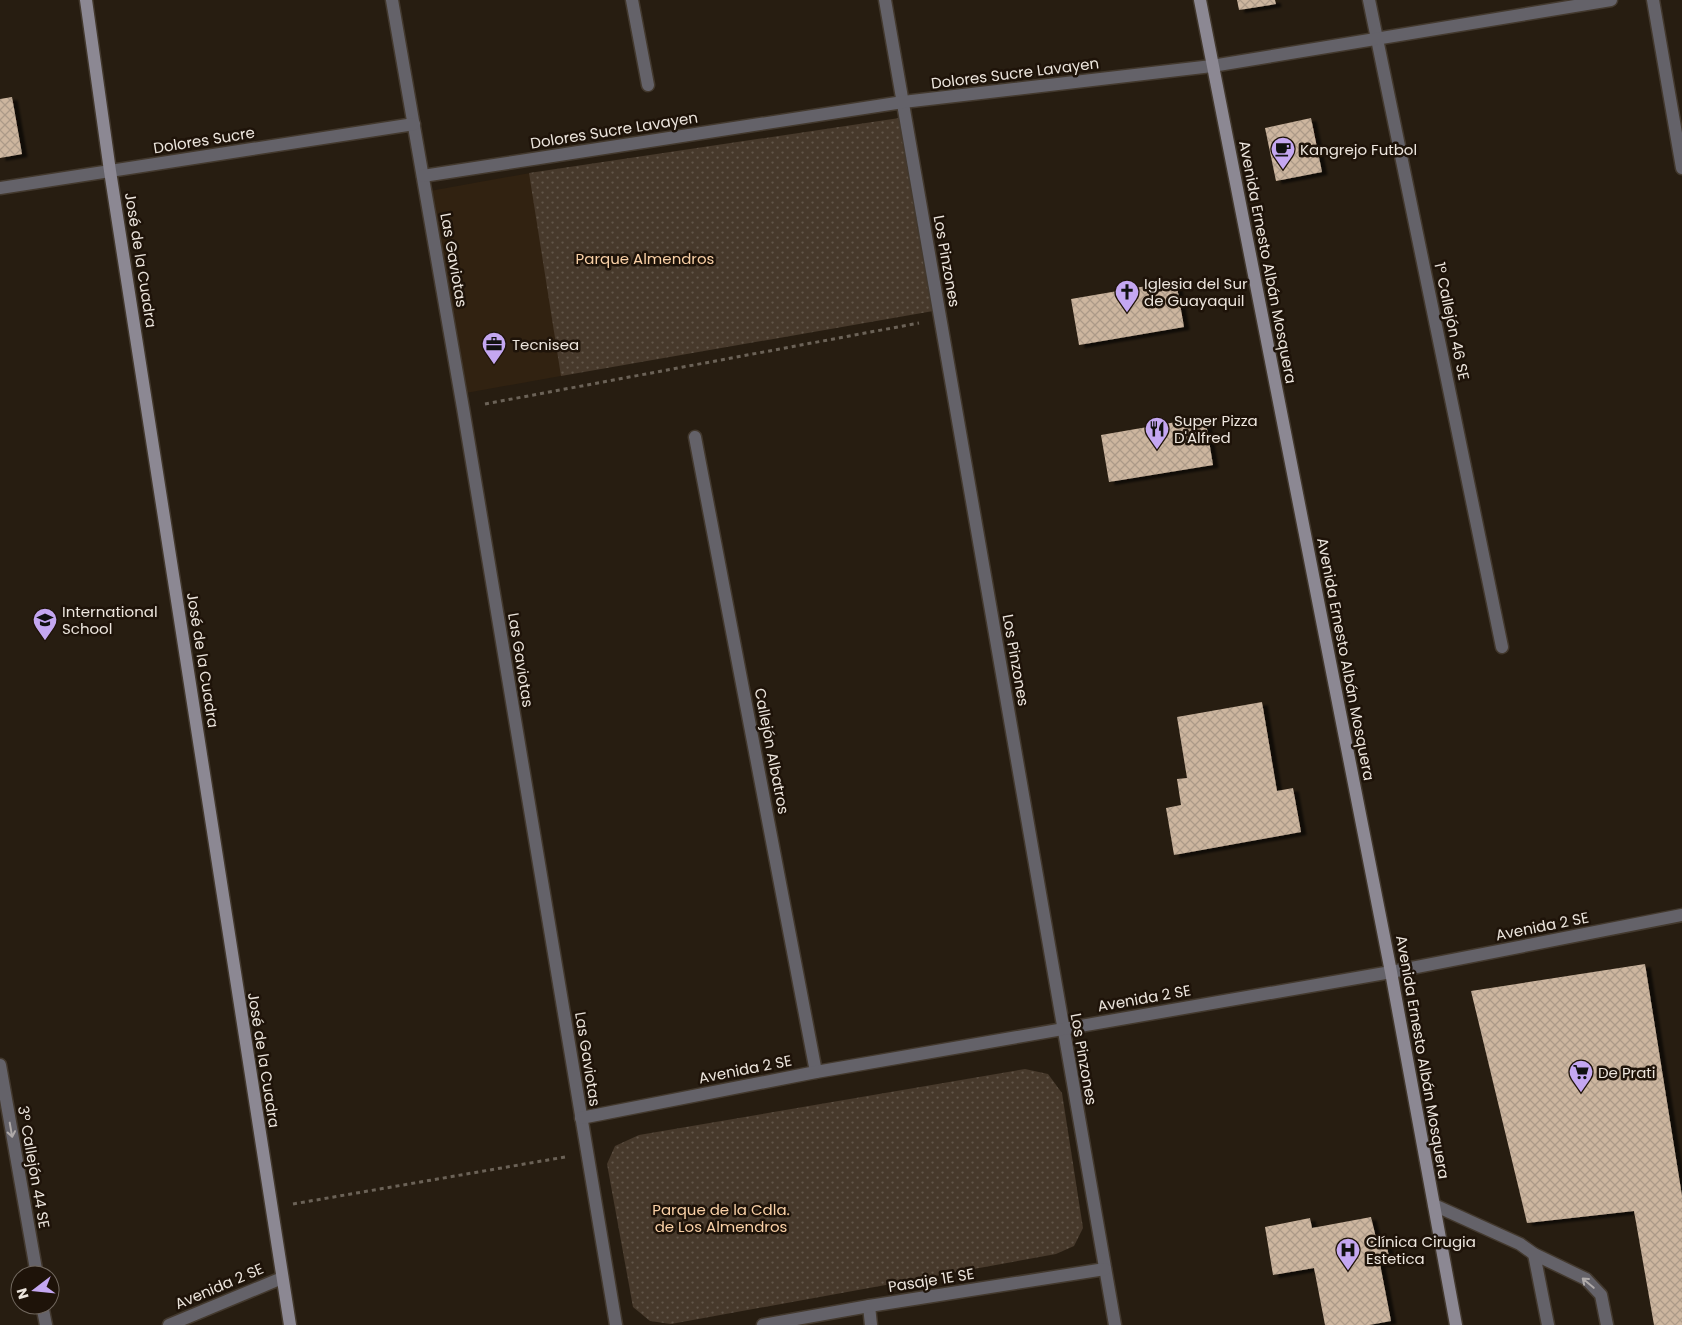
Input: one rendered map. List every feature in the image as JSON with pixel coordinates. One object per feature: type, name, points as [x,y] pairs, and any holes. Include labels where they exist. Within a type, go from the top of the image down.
[{"type":"street","name":"José de la Cuadra","points":[[86,0],[110,171],[290,1325]]},
{"type":"street","name":"Las Gaviotas","points":[[392,0],[463,408],[616,1325]]},
{"type":"street","points":[[632,0],[648,85]]},
{"type":"street","name":"Los Pinzones","points":[[886,0],[1062,1028],[1115,1325]]},
{"type":"street","name":"Avenida Ernesto Albán Mosquera","points":[[1200,0],[1391,972],[1456,1325]]},
{"type":"street","name":"1º Callejón 46 SE","points":[[1370,0],[1502,648]]},
{"type":"street","name":"Dolores Sucre Lavayen","points":[[423,176],[903,102],[1212,66],[1612,0]]},
{"type":"street","points":[[1653,0],[1682,168]]},
{"type":"street","name":"Dolores Sucre","points":[[0,188],[414,124]]},
{"type":"street","name":"Callejón Albatros","points":[[696,437],[816,1072]]},
{"type":"street","name":"Avenida 2 SE","points":[[581,1118],[816,1072],[1391,972],[1682,915]]},
{"type":"street","name":"3º Callejón 44 SE","points":[[0,1065],[35,1265]]},
{"type":"street","points":[[1434,1204],[1520,1244],[1534,1254],[1586,1279],[1601,1295],[1607,1325]]},
{"type":"street","points":[[1534,1254],[1548,1325]]},
{"type":"street","name":"Pasaje 1E SE","points":[[763,1325],[869,1306],[1105,1269]]},
{"type":"street","name":"Avenida 2 SE","points":[[169,1325],[282,1278]]},
{"type":"street","points":[[869,1306],[871,1325]]},
{"type":"path","points":[[463,408],[940,319]]},
{"type":"path","points":[[271,1208],[588,1153]]},
{"type":"shaded area","points":[[530,173],[566,375],[466,393],[430,191]]},
{"type":"green space","name":"Parque Almendros","points":[[906,117],[939,310],[561,376],[529,173]]},
{"type":"green space","name":"Parque de la Cdla. de Los Almendros","points":[[1025,1069],[1048,1074],[1062,1093],[1083,1228],[1074,1246],[1056,1254],[671,1324],[650,1321],[633,1307],[607,1164],[615,1146],[639,1135]]},
{"type":"building","points":[[1237,0],[1275,0],[1276,4],[1239,10]]},
{"type":"building","points":[[12,97],[22,154],[0,158],[0,99]]},
{"type":"building","points":[[1311,118],[1322,172],[1276,181],[1265,128]]},
{"type":"building","name":"Iglesia del Sur de Guayaquil","points":[[1176,281],[1184,327],[1079,345],[1071,299]]},
{"type":"building","name":"Super Pizza D'Alfred","points":[[1205,417],[1213,465],[1109,482],[1101,435]]},
{"type":"building","points":[[1262,702],[1277,791],[1293,788],[1301,832],[1174,855],[1166,808],[1181,805],[1177,779],[1187,778],[1177,717]]},
{"type":"building","name":"De Prati","points":[[1645,964],[1682,1196],[1682,1325],[1654,1325],[1634,1211],[1527,1223],[1471,991]]},
{"type":"building","name":"Clínica Cirugia Estetica","points":[[1371,1217],[1376,1238],[1385,1235],[1390,1263],[1380,1264],[1391,1321],[1369,1325],[1325,1325],[1314,1268],[1273,1275],[1265,1227],[1310,1218],[1312,1228]]},
{"type":"place","name":"Kangrejo Futbol","points":[[1283,170]]},
{"type":"place","name":"Iglesia del Sur de Guayaquil","points":[[1127,313]]},
{"type":"place","name":"Tecnisea","points":[[494,365]]},
{"type":"place","name":"Super Pizza D'Alfred","points":[[1157,450]]},
{"type":"place","name":"International School","points":[[45,641]]},
{"type":"place","name":"De Prati","points":[[1581,1093]]},
{"type":"place","name":"Clínica Cirugia Estetica","points":[[1348,1271]]}]
